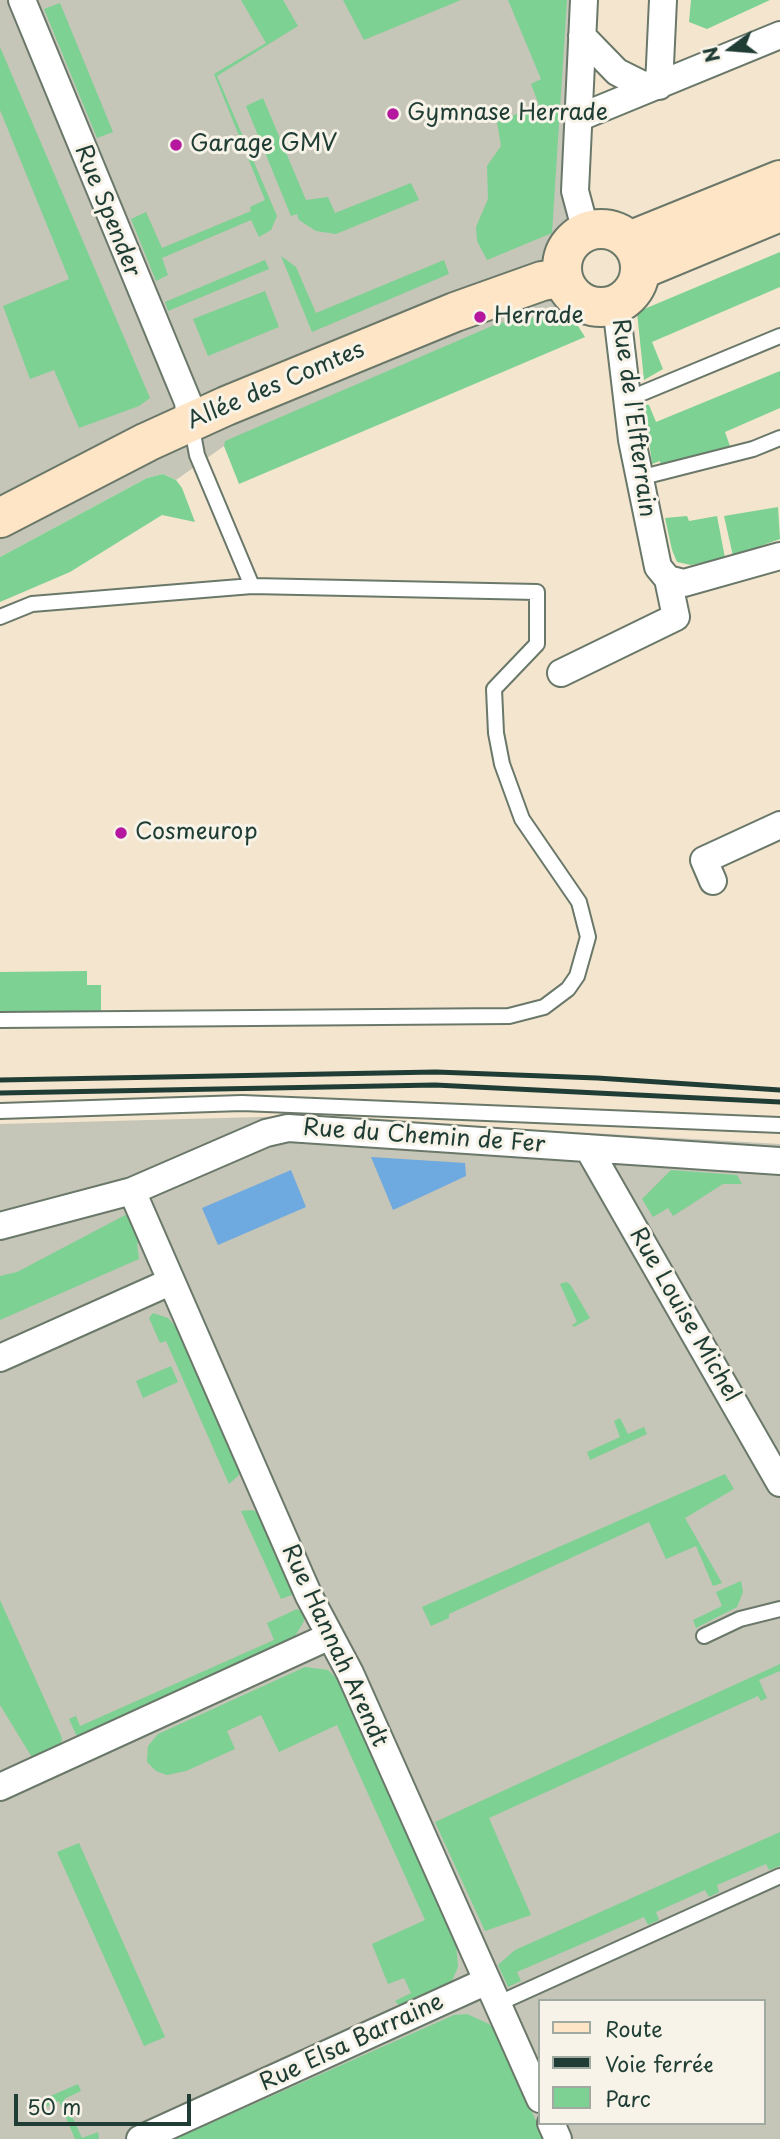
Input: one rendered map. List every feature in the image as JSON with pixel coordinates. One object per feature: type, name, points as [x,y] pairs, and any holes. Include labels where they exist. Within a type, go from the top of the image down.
[{"type":"street","name":"Rue Spender","points":[[22,0],[188,402],[190,422]]},
{"type":"street","points":[[584,0],[575,191],[586,232]]},
{"type":"street","points":[[659,86],[663,0]]},
{"type":"street","points":[[578,118],[780,35]]},
{"type":"street","points":[[582,36],[617,72],[640,84],[659,86]]},
{"type":"street","points":[[635,256],[780,180]]},
{"type":"street","points":[[635,256],[780,212]]},
{"type":"street","points":[[603,229],[618,233],[635,256],[630,295],[616,305],[597,308],[574,298],[562,278],[561,264],[566,251],[576,238],[586,232],[603,229]]},
{"type":"street","name":"Allée des Comtes","points":[[0,518],[190,422],[455,312],[542,281],[562,278]]},
{"type":"street","name":"Rue de l'Elfterrain","points":[[561,673],[676,617],[668,579],[658,567],[639,478],[616,305]]},
{"type":"street","points":[[668,579],[684,583],[703,580],[780,556]]},
{"type":"street","points":[[713,881],[704,860],[780,825]]},
{"type":"street","name":"Rue du Chemin de Fer","points":[[0,1226],[132,1191],[260,1136],[288,1128],[780,1161]]},
{"type":"street","name":"Rue Louise Michel","points":[[588,1148],[780,1483]]},
{"type":"street","name":"Rue Hannah Arendt","points":[[132,1191],[309,1597],[330,1636],[538,2095]]},
{"type":"street","points":[[0,1358],[170,1282]]},
{"type":"street","points":[[0,1787],[330,1636]]},
{"type":"street","name":"Rue Elsa Barraine","points":[[140,2139],[492,1992]]},
{"type":"lane","points":[[628,399],[780,336]]},
{"type":"lane","points":[[190,422],[197,455],[252,586]]},
{"type":"lane","points":[[639,478],[753,449],[780,438]]},
{"type":"lane","points":[[0,617],[32,604],[252,586],[537,592],[537,644],[494,689],[496,733],[502,764],[522,819],[569,887],[586,918],[588,937],[577,976],[568,989],[544,1007],[509,1016],[0,1020]]},
{"type":"lane","points":[[0,1111],[242,1103],[780,1125]]},
{"type":"lane","points":[[704,1636],[740,1619],[780,1609]]},
{"type":"lane","points":[[492,1992],[780,1876]]},
{"type":"shaded area","points":[[0,0],[584,0],[578,326],[553,315],[226,441],[224,446],[176,480],[163,474],[147,478],[0,557]]},
{"type":"shaded area","points":[[298,1116],[780,1144],[780,2139],[0,2139],[0,1124]]},
{"type":"green space","points":[[241,0],[283,0],[298,26],[217,76],[277,216],[271,230],[259,237],[251,220],[162,258],[168,275],[156,281],[131,219],[146,212],[162,248],[251,211],[250,207],[265,200],[214,74],[266,43]]},
{"type":"green space","points":[[343,0],[461,0],[364,40]]},
{"type":"green space","points":[[508,0],[567,0],[552,233],[487,260],[477,241],[476,227],[488,199],[487,166],[501,146],[497,122],[539,105],[531,84],[541,79]]},
{"type":"green space","points":[[691,0],[770,0],[707,29],[689,22]]},
{"type":"green space","points":[[60,3],[113,132],[97,138],[44,9]]},
{"type":"green space","points":[[0,47],[150,398],[139,406],[79,428],[54,370],[30,379],[3,306],[69,279],[0,110]]},
{"type":"green space","points":[[263,98],[306,200],[328,197],[335,213],[411,183],[419,200],[336,234],[316,231],[299,220],[297,214],[291,216],[246,106]]},
{"type":"green space","points":[[780,252],[780,287],[652,342],[663,369],[644,380],[637,312]]},
{"type":"green space","points":[[281,256],[296,267],[316,313],[444,260],[449,274],[312,332]]},
{"type":"green space","points":[[265,260],[269,269],[168,311],[165,302]]},
{"type":"green space","points":[[265,291],[279,327],[208,356],[193,319]]},
{"type":"green space","points":[[554,315],[578,326],[585,337],[239,484],[224,446],[225,441],[499,323]]},
{"type":"green space","points":[[780,371],[780,408],[725,432],[731,449],[661,467],[660,461],[652,464],[644,404],[649,405],[656,422]]},
{"type":"green space","points":[[163,474],[176,480],[182,488],[195,522],[162,515],[70,572],[0,602],[0,557],[147,478]]},
{"type":"green space","points":[[778,507],[780,539],[733,556],[724,516]]},
{"type":"green space","points":[[687,516],[689,521],[717,516],[725,558],[691,565],[677,562],[665,518]]},
{"type":"green space","points":[[87,971],[87,985],[101,985],[101,1011],[0,1012],[0,972]]},
{"type":"green space","points":[[671,1170],[737,1175],[742,1184],[723,1184],[673,1216],[668,1208],[653,1217],[642,1199]]},
{"type":"green space","points":[[129,1213],[142,1240],[137,1244],[139,1259],[0,1320],[0,1276],[17,1272]]},
{"type":"green space","points":[[560,1284],[570,1284],[590,1318],[574,1327],[572,1325],[577,1322]]},
{"type":"green space","points":[[153,1313],[168,1318],[183,1335],[241,1464],[239,1475],[229,1484],[166,1341],[160,1343],[149,1318]]},
{"type":"green space","points":[[171,1366],[178,1382],[143,1398],[136,1381]]},
{"type":"green space","points":[[620,1418],[628,1434],[644,1427],[647,1434],[590,1460],[587,1452],[620,1437],[614,1421]]},
{"type":"green space","points":[[725,1474],[734,1489],[685,1518],[722,1583],[713,1586],[696,1546],[666,1559],[649,1522],[449,1614],[449,1618],[431,1626],[422,1607]]},
{"type":"green space","points":[[252,1510],[262,1514],[297,1593],[281,1599],[241,1511]]},
{"type":"green space","points":[[741,1581],[743,1592],[737,1607],[696,1628],[693,1620],[722,1606],[716,1592]]},
{"type":"green space","points":[[0,1600],[62,1738],[61,1746],[33,1759],[0,1705]]},
{"type":"green space","points":[[297,1609],[303,1613],[304,1621],[294,1638],[78,1739],[69,1719],[76,1716],[80,1726],[274,1640],[267,1623]]},
{"type":"green space","points":[[780,1664],[780,1671],[759,1680],[767,1698],[761,1701],[758,1696],[489,1818],[531,1915],[485,1931],[435,1822]]},
{"type":"green space","points":[[305,1667],[328,1670],[339,1681],[456,1942],[458,1967],[451,1983],[400,2006],[395,2001],[411,1993],[404,1978],[388,1984],[372,1944],[425,1920],[337,1725],[279,1752],[261,1715],[227,1731],[235,1749],[186,1771],[167,1775],[156,1771],[147,1762],[148,1746],[158,1734]]},
{"type":"green space","points":[[780,1832],[780,1866],[769,1870],[766,1864],[717,1885],[719,1892],[709,1897],[705,1890],[656,1912],[659,1920],[648,1925],[644,1917],[517,1972],[521,1981],[508,1987],[498,1965],[515,1950]]},
{"type":"green space","points":[[79,1843],[165,2037],[144,2046],[57,1852]]},
{"type":"green space","points":[[467,2014],[489,2024],[497,2033],[544,2139],[175,2139],[454,2015]]},
{"type":"green space","points":[[78,2084],[81,2091],[64,2099],[82,2138],[98,2132],[99,2139],[75,2139],[59,2101],[42,2108],[39,2101]]},
{"type":"water","points":[[371,1157],[465,1163],[466,1176],[393,1210]]},
{"type":"water","points":[[291,1170],[306,1207],[218,1245],[202,1208]]},
{"type":"railway","points":[[0,1080],[436,1072],[597,1078],[780,1090]]},
{"type":"railway","points":[[0,1093],[435,1085],[780,1102]]},
{"type":"place","name":"Gymnase Herrade","points":[[393,114]]},
{"type":"place","name":"Garage GMV","points":[[176,145]]},
{"type":"place","name":"Herrade","points":[[480,317]]},
{"type":"place","name":"Cosmeurop","points":[[121,833]]}]
